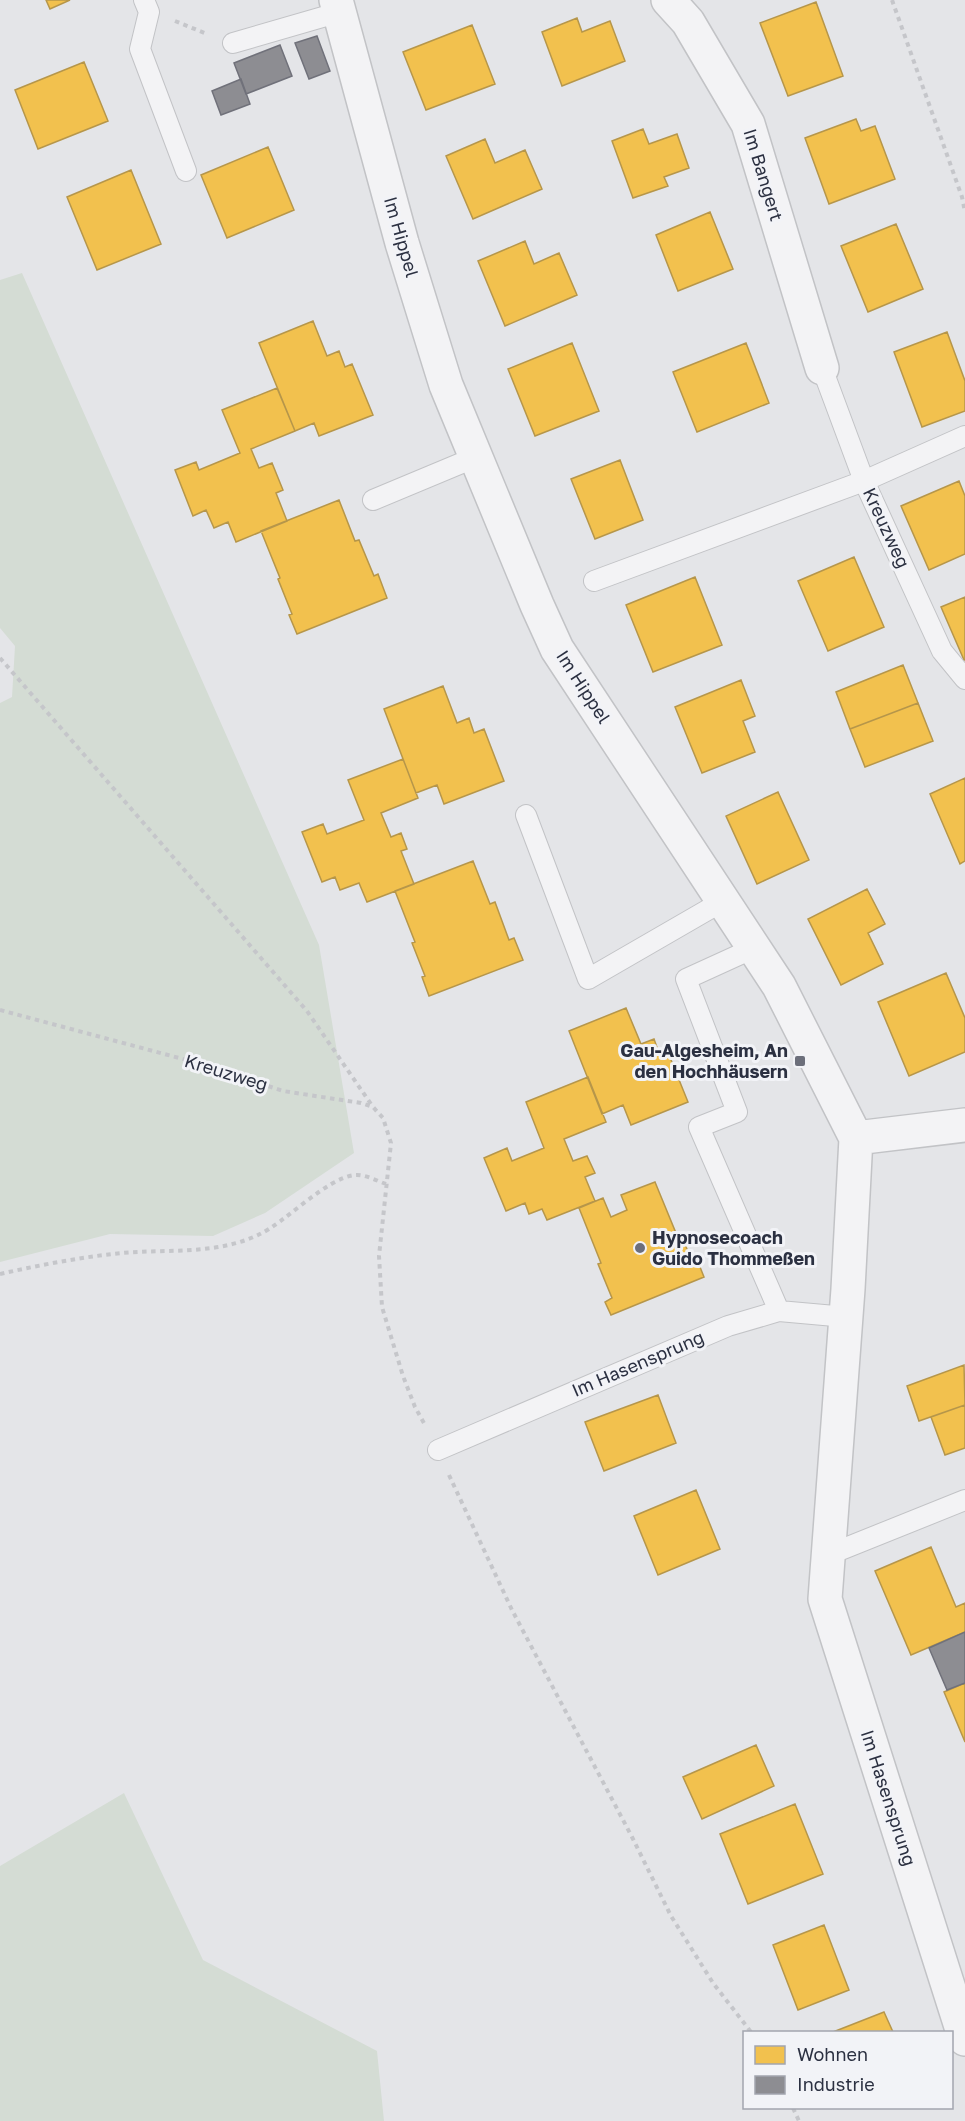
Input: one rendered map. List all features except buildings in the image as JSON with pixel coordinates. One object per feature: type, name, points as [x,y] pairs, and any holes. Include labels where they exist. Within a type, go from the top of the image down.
[{"type":"street","name":"Im Bangert","points":[[668,0],[688,22],[748,124],[822,368]]},
{"type":"street","name":"Im Hippel","points":[[338,6],[402,243],[446,385],[557,649],[779,986],[856,1138]]},
{"type":"street","points":[[856,1138],[965,1125]]},
{"type":"street","name":"Im Hasensprung","points":[[856,1138],[846,1317],[825,1599],[965,2039]]},
{"type":"lane","points":[[147,6],[140,49],[186,171]]},
{"type":"lane","name":"Im Hippel","points":[[233,43],[338,6]]},
{"type":"lane","name":"Kreuzweg","points":[[822,368],[864,482],[942,651],[965,679]]},
{"type":"lane","points":[[594,581],[864,482],[965,436]]},
{"type":"lane","points":[[372,500],[476,457]]},
{"type":"lane","points":[[526,815],[588,979],[723,900]]},
{"type":"lane","points":[[754,948],[686,979],[737,1112],[699,1127],[779,1311]]},
{"type":"lane","name":"Im Hasensprung","points":[[438,1450],[728,1326],[779,1311],[846,1317]]},
{"type":"lane","points":[[828,1555],[965,1500]]},
{"type":"path","points":[[892,0],[962,197],[965,212]]},
{"type":"path","points":[[147,6],[233,43]]},
{"type":"path","points":[[0,658],[307,1011],[383,1118],[391,1143],[379,1256],[382,1307],[415,1407],[438,1450],[453,1487],[512,1610],[626,1826],[670,1916],[713,1983],[750,2031]]},
{"type":"path","name":"Kreuzweg","points":[[0,1010],[209,1066],[283,1091],[361,1103],[373,1107]]},
{"type":"path","points":[[0,1274],[121,1253],[208,1250],[231,1245],[259,1235],[307,1200],[338,1182],[356,1175],[386,1184]]},
{"type":"shaded area","points":[[22,273],[319,945],[354,1153],[265,1213],[213,1236],[110,1234],[0,1262],[0,703],[12,697],[15,646],[0,628],[0,280]]},
{"type":"shaded area","points":[[124,1793],[203,1960],[377,2051],[384,2121],[0,2121],[0,1866]]},
{"type":"place","name":"Gau-Algesheim, An den Hochhäusern","points":[[800,1061]]},
{"type":"place","name":"Hypnosecoach Guido Thommeßen","points":[[640,1248]]}]
